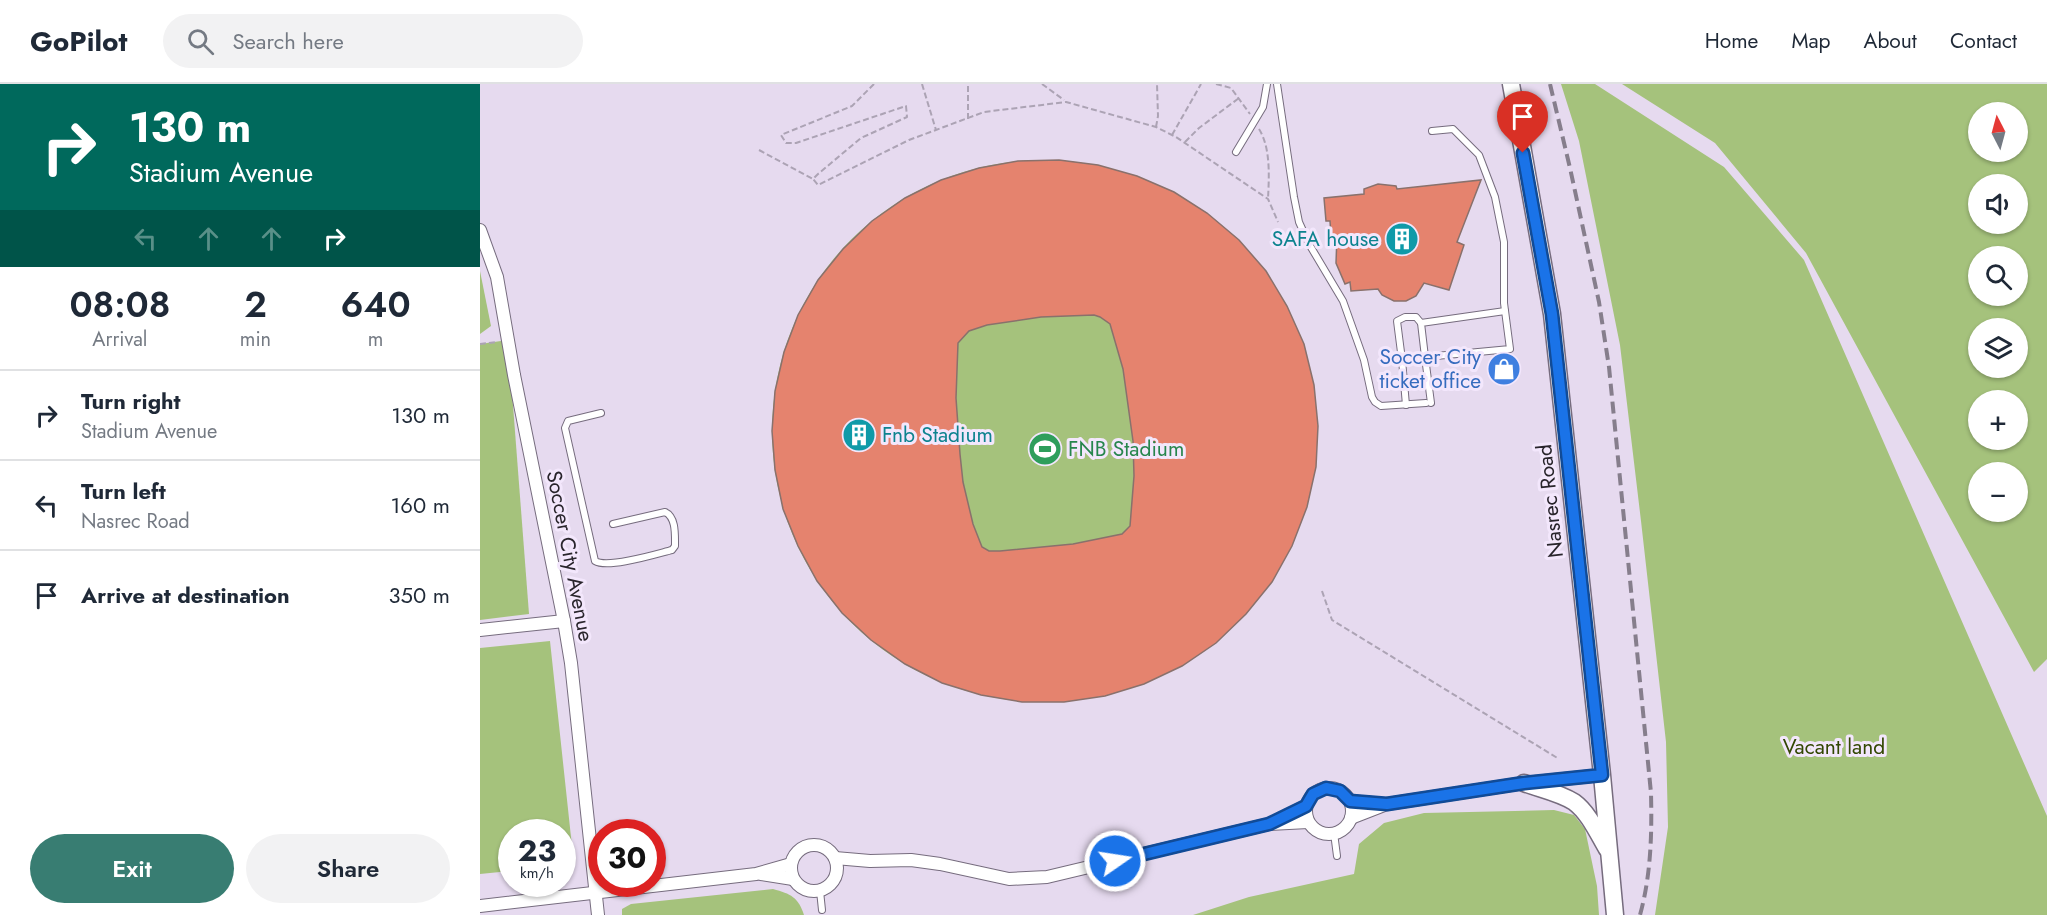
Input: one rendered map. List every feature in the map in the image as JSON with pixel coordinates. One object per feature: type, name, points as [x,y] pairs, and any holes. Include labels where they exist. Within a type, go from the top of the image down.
[{"type":"main road","name":"Nasrec Road","points":[[1511,84],[1552,314],[1615,915]]},
{"type":"main road","points":[[1524,783],[1568,798],[1576,804],[1585,813],[1609,852]]},
{"type":"street","name":"Soccer City Avenue","points":[[480,230],[496,277],[564,621],[571,663],[588,819]]},
{"type":"street","points":[[480,630],[564,621]]},
{"type":"street","points":[[1351,818],[1387,804],[1524,783],[1602,775]]},
{"type":"street","points":[[1269,824],[1306,806],[1313,794],[1326,788],[1340,791],[1350,801],[1351,818],[1347,825],[1334,833],[1319,832],[1308,822],[1306,806]]},
{"type":"street","points":[[1350,801],[1387,804]]},
{"type":"street","points":[[835,858],[870,861],[911,860],[1009,879],[1029,880],[1269,824],[1308,822]]},
{"type":"street","points":[[837,874],[835,858],[827,849],[816,845],[810,845],[797,852],[790,864],[793,879],[804,890],[820,891],[828,887],[837,874],[870,861]]},
{"type":"street","points":[[666,885],[756,874],[790,864]]},
{"type":"street","points":[[756,874],[793,879]]},
{"type":"street","points":[[480,906],[588,894]]},
{"type":"street","name":"Soccer City Avenue","points":[[596,897],[598,915]]},
{"type":"lane","points":[[1236,152],[1263,107],[1267,84]]},
{"type":"lane","points":[[1277,84],[1295,207],[1303,233],[1343,301],[1354,329],[1375,402],[1381,406],[1406,405],[1428,403],[1421,323],[1416,317],[1405,317],[1397,321],[1406,405]]},
{"type":"lane","points":[[1402,360],[1510,349],[1505,311],[1504,242],[1495,197],[1479,155],[1453,129],[1432,131]]},
{"type":"lane","points":[[1421,323],[1505,311]]},
{"type":"lane","points":[[601,413],[568,421],[565,428],[594,559],[601,564],[620,561],[672,550],[675,546],[673,519],[668,513],[613,524]]},
{"type":"lane","points":[[1334,833],[1337,856]]},
{"type":"lane","points":[[820,891],[822,910]]},
{"type":"path","points":[[813,179],[861,138],[907,117],[906,106],[796,143],[786,143],[781,135],[852,106],[874,84]]},
{"type":"path","points":[[922,84],[936,130]]},
{"type":"path","points":[[968,84],[968,119]]},
{"type":"path","points":[[1042,84],[1066,102],[1156,127],[1172,135],[1268,199]]},
{"type":"path","points":[[1156,127],[1157,84]]},
{"type":"path","points":[[1172,135],[1201,84]]},
{"type":"path","points":[[1216,84],[1231,88],[1264,136],[1269,174],[1268,199],[1278,222]]},
{"type":"path","points":[[1185,142],[1199,128],[1239,98]]},
{"type":"path","points":[[759,150],[813,179],[818,185],[909,140],[984,112],[1066,102]]},
{"type":"path","points":[[480,344],[508,340]]},
{"type":"path","points":[[1322,591],[1332,620],[1559,759]]},
{"type":"green space","name":"Vacant land","points":[[1561,84],[1595,84],[1724,167],[1804,260],[2047,816],[2047,915],[1655,915],[1668,827],[1666,742],[1620,345],[1579,141]]},
{"type":"green space","points":[[1622,84],[2047,84],[2047,659],[2034,672],[1806,253],[1715,143]]},
{"type":"green space","name":"FNB Stadium","points":[[1043,160],[1096,165],[1147,181],[1194,206],[1235,239],[1268,280],[1293,327],[1309,378],[1314,431],[1309,484],[1293,535],[1268,582],[1235,623],[1194,656],[1147,681],[1096,697],[1043,702],[990,697],[939,681],[892,656],[851,623],[818,582],[793,535],[777,484],[772,431],[777,378],[793,327],[818,280],[851,239],[892,206],[939,181],[990,165]]},
{"type":"green space","points":[[480,271],[491,326],[480,334]]},
{"type":"green space","points":[[508,340],[529,614],[480,620],[480,344]]},
{"type":"green space","points":[[550,641],[569,819],[498,819],[498,872],[480,874],[480,648]]},
{"type":"green space","points":[[1554,810],[1574,815],[1585,829],[1597,886],[1599,915],[1193,915],[1249,897],[1354,874],[1359,844],[1384,823],[1424,813]]},
{"type":"green space","points":[[773,889],[793,897],[804,915],[622,915],[622,909],[631,904]]},
{"type":"building","name":"FNB Stadium","points":[[1059,160],[1098,165],[1137,176],[1174,192],[1207,213],[1239,240],[1266,271],[1287,306],[1304,344],[1314,385],[1318,426],[1316,467],[1307,507],[1292,546],[1272,582],[1246,614],[1216,643],[1182,666],[1144,684],[1105,696],[1064,702],[1022,702],[981,695],[942,683],[905,664],[871,640],[842,613],[817,581],[798,546],[783,509],[775,470],[772,431],[775,391],[784,352],[798,315],[818,280],[843,249],[872,221],[905,198],[941,180],[979,168],[1018,161]],"holes":[[[1094,315],[1110,324],[1123,369],[1133,441],[1134,476],[1130,526],[1122,534],[1073,544],[989,551],[982,547],[973,524],[963,482],[956,398],[958,343],[969,331],[987,325],[1041,317]]]},
{"type":"building","name":"SAFA house","points":[[1481,180],[1457,242],[1464,245],[1449,290],[1424,283],[1416,296],[1406,301],[1394,301],[1382,295],[1378,289],[1351,291],[1350,282],[1345,284],[1336,263],[1337,236],[1331,236],[1330,221],[1326,221],[1324,198],[1364,194],[1364,189],[1378,184],[1396,186],[1397,189]]},
{"type":"railway","points":[[1550,84],[1599,302],[1609,367],[1651,793],[1650,854],[1640,915]]},
{"type":"place","name":"SAFA house","points":[[1402,239]]},
{"type":"place","name":"Soccer City ticket office","points":[[1504,369]]},
{"type":"place","name":"Fnb Stadium","points":[[859,435]]},
{"type":"place","name":"FNB Stadium","points":[[1045,449]]},
{"type":"route","points":[[1115,861],[1269,824],[1306,806],[1313,794],[1326,788],[1340,791],[1350,801],[1387,804],[1524,783],[1602,775],[1552,314],[1523,153]]}]
